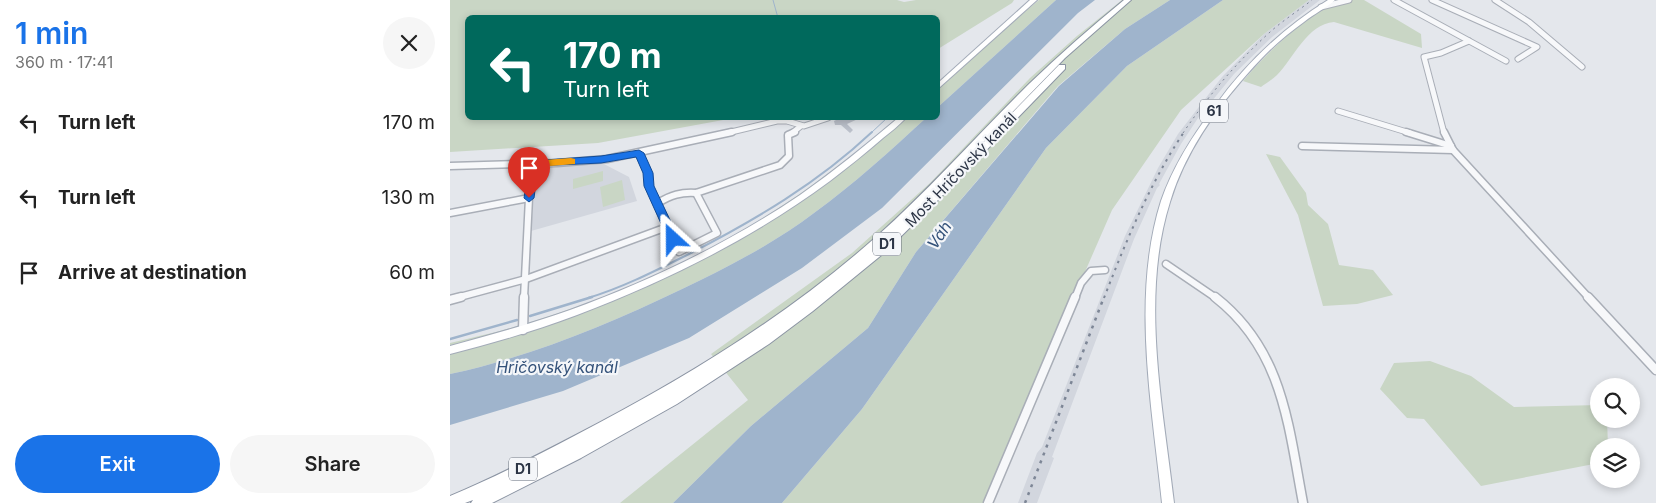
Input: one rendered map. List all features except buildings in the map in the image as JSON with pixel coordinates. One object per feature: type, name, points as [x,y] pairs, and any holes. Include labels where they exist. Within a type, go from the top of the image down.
[{"type":"highway","name":"Most Hričovský kanál","points":[[597,437],[644,405],[725,355],[794,308],[845,268],[928,194],[1064,55],[1128,0]]},
{"type":"highway","name":"Most Hričovský kanál","points":[[597,437],[732,363],[852,275],[936,198],[1072,57],[1138,0]]},
{"type":"highway","name":"D1","points":[[450,503],[597,437]]},
{"type":"highway","name":"D1","points":[[478,503],[597,437]]},
{"type":"main road","points":[[940,84],[1034,0]]},
{"type":"main road","name":"61","points":[[1168,503],[1152,345],[1151,280],[1156,239],[1165,204],[1173,181],[1192,144],[1236,83],[1275,39],[1332,0]]},
{"type":"main road","points":[[450,350],[523,330],[618,295],[731,241],[819,186],[900,120]]},
{"type":"street","points":[[1321,7],[1349,0]]},
{"type":"street","points":[[1394,0],[1506,61]]},
{"type":"street","points":[[1432,0],[1537,47],[1536,50],[1518,59]]},
{"type":"street","points":[[1495,0],[1549,38],[1582,67]]},
{"type":"street","points":[[1468,41],[1441,54],[1424,57],[1440,122],[1452,148],[1656,370]]},
{"type":"street","points":[[1340,113],[1452,148]]},
{"type":"street","points":[[450,166],[601,160],[782,120]]},
{"type":"street","points":[[788,120],[801,126]]},
{"type":"street","points":[[658,203],[671,195],[686,192],[696,193],[787,161],[791,155],[788,135],[797,131],[801,126],[821,120]]},
{"type":"street","points":[[1302,146],[1313,144],[1452,148]]},
{"type":"street","points":[[639,153],[648,173],[649,186],[679,252],[717,233],[696,193]]},
{"type":"street","points":[[523,330],[529,198],[534,163]]},
{"type":"street","points":[[450,213],[529,198]]},
{"type":"street","points":[[450,300],[526,279],[667,227]]},
{"type":"street","points":[[1166,264],[1206,291],[1228,309],[1247,328],[1262,348],[1278,387],[1303,503]]},
{"type":"street","points":[[988,503],[1081,283],[1091,271],[1105,270]]},
{"type":"shaded area","points":[[1309,0],[1320,0],[1272,37],[1234,74],[1198,118],[1181,144],[1157,188],[1134,239],[1052,457],[1054,458],[1037,503],[1018,503],[1125,236],[1158,168],[1178,134],[1222,77],[1264,34]]},
{"type":"shaded area","points":[[602,163],[629,177],[637,201],[531,231],[534,191],[536,190],[541,168]]},
{"type":"green space","points":[[450,0],[897,0],[904,2],[916,0],[1014,0],[940,48],[940,15],[465,15],[465,120],[723,120],[598,143],[450,152]]},
{"type":"green space","points":[[1039,0],[1056,0],[940,105],[940,83]]},
{"type":"green space","points":[[1122,0],[1170,0],[1125,29],[1058,86],[916,252],[868,328],[751,426],[673,503],[620,503],[748,400],[711,354],[852,253],[930,183],[1030,78],[1077,36]]},
{"type":"green space","points":[[1223,0],[1309,0],[1264,34],[1181,110],[1112,210],[984,503],[782,503],[862,409],[1046,148],[1127,66]]},
{"type":"green space","points":[[1337,0],[1364,0],[1421,34],[1422,48],[1334,22],[1324,24],[1309,35],[1277,75],[1261,87],[1243,81],[1287,36]]},
{"type":"green space","points":[[896,120],[924,120],[829,202],[782,235],[749,255],[625,316],[568,339],[509,359],[450,374],[450,343],[513,327],[561,312],[641,282],[718,245],[742,231],[803,192]]},
{"type":"green space","points":[[1266,154],[1280,157],[1306,193],[1308,205],[1328,224],[1339,265],[1373,270],[1393,295],[1357,304],[1323,306],[1298,215]]},
{"type":"green space","points":[[603,171],[603,181],[573,189],[573,179]]},
{"type":"green space","points":[[622,180],[625,200],[603,207],[600,187]]},
{"type":"green space","points":[[1430,361],[1471,376],[1514,407],[1590,405],[1590,428],[1607,428],[1608,438],[1590,438],[1590,465],[1481,486],[1424,419],[1407,418],[1380,389],[1394,363]]},
{"type":"water","name":"Hričovský kanál","points":[[1056,0],[1095,0],[1078,13],[882,208],[802,268],[689,338],[563,391],[450,425],[450,374],[509,359],[568,339],[652,303],[749,255],[782,235],[843,191],[924,120],[940,120],[940,105]]},
{"type":"water","name":"Váh","points":[[1170,0],[1223,0],[1127,66],[1046,148],[862,409],[782,503],[673,503],[751,426],[868,328],[916,252],[1059,86],[1125,29]]},
{"type":"waterway","points":[[773,0],[777,15]]},
{"type":"waterway","points":[[871,133],[885,120]]},
{"type":"waterway","points":[[588,298],[652,272],[762,214],[830,168],[872,132]]},
{"type":"waterway","points":[[530,316],[592,297]]},
{"type":"waterway","points":[[450,339],[517,320]]},
{"type":"railway","points":[[1183,133],[1212,93],[1245,56],[1274,29],[1312,0]]},
{"type":"railway","points":[[1104,298],[1121,255],[1160,171],[1184,132]]},
{"type":"railway","points":[[1025,503],[1104,297]]},
{"type":"slow traffic","points":[[531,172],[534,163],[571,162]]},
{"type":"route","points":[[529,198],[534,163],[601,160],[639,153],[648,173],[649,186],[673,239]]}]
